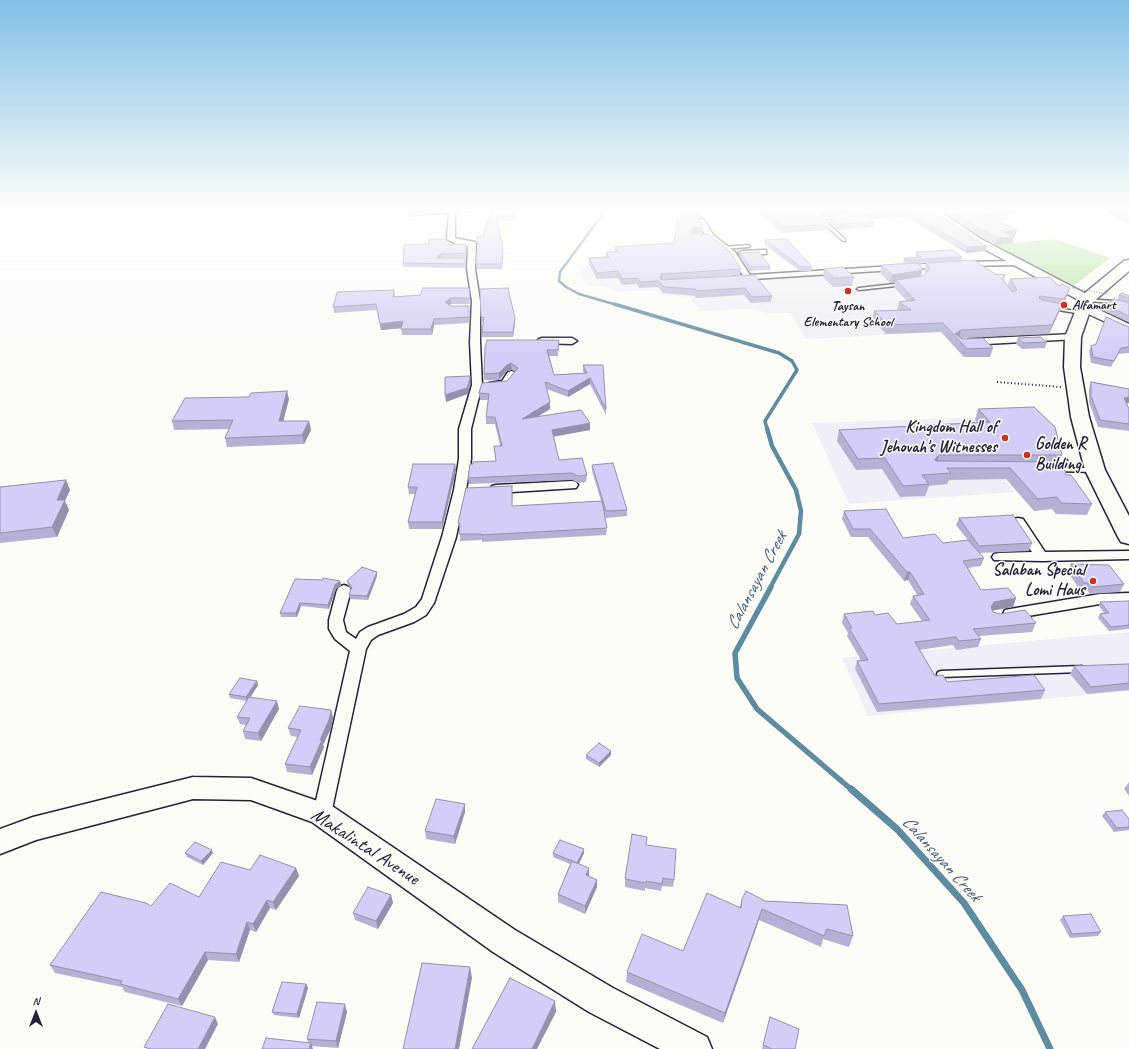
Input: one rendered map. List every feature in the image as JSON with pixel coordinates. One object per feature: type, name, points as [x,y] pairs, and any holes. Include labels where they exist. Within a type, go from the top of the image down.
[{"type":"highway","points":[[1129,264],[1090,296],[1073,337],[1072,367],[1080,417],[1095,470],[1129,537]]},
{"type":"street","points":[[322,814],[358,649],[365,636],[373,631],[409,618],[421,611],[429,600],[449,537],[460,490],[464,459],[465,429],[477,385],[479,342],[467,261],[469,257]]},
{"type":"street","points":[[734,257],[748,277]]},
{"type":"street","points":[[1007,257],[1054,282],[1085,307],[1129,329]]},
{"type":"street","points":[[725,279],[919,269],[951,265],[1017,262]]},
{"type":"street","points":[[959,342],[1073,337]]},
{"type":"street","points":[[535,341],[572,341]]},
{"type":"street","points":[[477,385],[503,384],[512,374]]},
{"type":"street","points":[[460,490],[572,485]]},
{"type":"street","points":[[1018,522],[1042,557]]},
{"type":"street","points":[[999,558],[1129,555]]},
{"type":"street","points":[[344,590],[336,620],[337,629],[340,635],[358,649]]},
{"type":"street","points":[[996,616],[1100,599],[1129,598]]},
{"type":"street","name":"Makalintal Avenue","points":[[0,842],[32,829],[193,788],[251,789],[322,814],[504,940],[601,1000],[695,1049]]},
{"type":"lane","points":[[1041,282],[1054,282]]},
{"type":"lane","points":[[859,289],[910,283]]},
{"type":"lane","points":[[1046,307],[1085,307],[1113,302],[1129,306]]},
{"type":"lane","points":[[1047,470],[1095,470]]},
{"type":"lane","points":[[942,674],[1090,668]]},
{"type":"path","points":[[1072,288],[1108,294]]},
{"type":"path","points":[[997,382],[1075,388]]},
{"type":"shaded area","points":[[599,257],[704,257],[729,280],[930,267],[948,283],[1023,280],[961,331],[806,339],[790,313],[766,313],[752,309],[701,311],[689,297],[661,295],[655,290],[618,292],[605,286],[587,286],[579,274],[587,264],[598,262]]},
{"type":"shaded area","points":[[1044,415],[1052,445],[1066,471],[999,472],[1014,492],[849,504],[812,423]]},
{"type":"shaded area","points":[[1129,632],[1129,691],[868,716],[842,658]]},
{"type":"green space","points":[[1014,257],[1110,258],[1072,287]]},
{"type":"building","points":[[403,257],[465,258],[465,264],[403,263]]},
{"type":"building","points":[[477,257],[502,257],[502,264],[476,264]]},
{"type":"building","points":[[733,257],[741,269],[662,274],[660,277],[661,280],[754,275],[772,296],[752,297],[745,288],[697,291],[695,289],[664,287],[659,281],[640,282],[637,278],[622,279],[618,271],[597,273],[589,258]]},
{"type":"building","points":[[743,257],[763,257],[770,266],[750,267]]},
{"type":"building","points":[[788,257],[803,257],[812,267],[801,267]]},
{"type":"building","points":[[962,257],[907,260],[904,258]]},
{"type":"building","points":[[974,260],[995,274],[1005,275],[1002,279],[1012,292],[1017,290],[1010,279],[1050,277],[1059,286],[1062,284],[1070,288],[1064,299],[1040,296],[1039,298],[1062,304],[1052,325],[961,330],[955,334],[962,339],[983,338],[993,348],[967,349],[943,323],[888,325],[874,311],[911,310],[899,302],[915,300],[896,280],[923,276],[930,268],[926,263]]},
{"type":"building","points":[[917,263],[923,268],[918,271],[892,275],[882,265]]},
{"type":"building","points":[[843,267],[854,277],[834,278],[824,269]]},
{"type":"building","points":[[423,288],[469,288],[470,298],[451,298],[445,302],[451,306],[469,306],[469,317],[434,319],[431,329],[401,329],[403,321],[380,324],[376,304],[333,307],[337,292],[394,290],[393,297],[420,295]]},
{"type":"building","points":[[508,288],[515,318],[513,332],[482,332],[484,317],[481,317],[480,289]]},
{"type":"building","points":[[1122,293],[1129,296],[1129,298],[1119,295]]},
{"type":"building","points":[[1114,299],[1129,303],[1129,316],[1106,305]]},
{"type":"building","points":[[1106,317],[1129,327],[1129,347],[1121,348],[1114,361],[1093,357],[1091,346],[1096,344]]},
{"type":"building","points":[[1040,337],[1047,342],[1024,343],[1018,338]]},
{"type":"building","points":[[487,340],[559,340],[558,350],[547,350],[554,375],[587,373],[583,365],[603,365],[606,409],[590,378],[568,391],[545,382],[550,402],[522,419],[581,410],[590,423],[552,430],[559,460],[582,458],[587,475],[578,476],[572,473],[468,478],[470,464],[473,464],[473,462],[496,461],[494,446],[502,446],[495,417],[486,417],[489,394],[479,393],[482,383],[507,381],[518,368],[511,363],[499,373],[484,374],[485,348]]},
{"type":"building","points":[[470,376],[467,388],[445,395],[445,377]]},
{"type":"building","points":[[1091,382],[1129,389],[1129,397],[1124,398],[1129,409],[1129,424],[1100,420],[1091,396]]},
{"type":"building","points":[[287,391],[279,421],[309,421],[302,435],[225,438],[233,420],[172,421],[185,398],[249,397],[251,393]]},
{"type":"building","points":[[1034,407],[1055,427],[1062,455],[939,455],[935,460],[1063,462],[1066,475],[1071,475],[1092,504],[1061,503],[1057,497],[1038,499],[1010,468],[947,468],[951,473],[922,475],[929,484],[903,486],[885,458],[858,459],[839,430],[990,422],[978,409]]},
{"type":"building","points":[[613,463],[627,510],[606,511],[592,465]]},
{"type":"building","points":[[413,464],[455,464],[442,522],[408,522],[417,487],[408,487]]},
{"type":"building","points":[[66,480],[57,500],[65,500],[52,527],[0,533],[0,487]]},
{"type":"building","points":[[512,486],[512,506],[602,501],[607,528],[481,535],[459,534],[460,523],[458,523],[466,488]]},
{"type":"building","points":[[886,509],[903,538],[935,534],[943,543],[968,540],[984,558],[963,561],[981,590],[1008,588],[1016,598],[994,602],[991,607],[993,612],[1000,614],[1025,610],[1036,623],[973,629],[981,639],[959,641],[956,637],[915,642],[935,676],[943,675],[947,682],[1034,675],[1045,690],[879,704],[857,661],[868,660],[849,628],[852,628],[844,614],[873,611],[875,615],[888,613],[897,624],[930,620],[913,596],[924,594],[910,572],[907,572],[870,529],[853,529],[844,511]]},
{"type":"building","points":[[1013,515],[1032,543],[979,546],[959,518]]},
{"type":"building","points":[[1071,564],[1109,565],[1124,584],[1093,587],[1090,583],[1084,583]]},
{"type":"building","points":[[362,567],[377,572],[367,596],[349,595],[352,587],[347,581]]},
{"type":"building","points":[[323,578],[340,581],[335,585],[328,605],[300,603],[296,613],[280,613],[295,579],[323,580]]},
{"type":"building","points":[[1129,601],[1129,625],[1111,627],[1100,614],[1109,613],[1100,602]]},
{"type":"building","points":[[1129,664],[1129,683],[1091,687],[1074,666]]},
{"type":"building","points":[[240,678],[257,681],[246,697],[229,694]]},
{"type":"building","points":[[249,697],[277,701],[258,733],[243,731],[250,718],[237,717]]},
{"type":"building","points":[[300,706],[331,710],[329,720],[320,740],[322,740],[310,767],[285,764],[301,730],[288,728]]},
{"type":"building","points":[[599,743],[611,751],[599,763],[586,755]]},
{"type":"building","points":[[436,799],[465,804],[454,836],[425,831]]},
{"type":"building","points":[[1122,810],[1129,819],[1129,827],[1117,828],[1105,812]]},
{"type":"building","points":[[632,834],[647,837],[646,845],[676,849],[674,880],[663,878],[662,884],[625,879]]},
{"type":"building","points":[[560,840],[584,849],[577,863],[553,853]]},
{"type":"building","points":[[195,842],[212,850],[201,861],[185,853]]},
{"type":"building","points":[[260,855],[296,868],[273,902],[267,900],[253,924],[247,922],[236,954],[205,952],[178,999],[120,984],[122,981],[50,965],[101,892],[146,903],[151,906],[170,883],[199,897],[221,862],[250,870]]},
{"type":"building","points":[[572,861],[589,868],[586,875],[597,880],[585,906],[558,894]]},
{"type":"building","points":[[368,887],[391,895],[376,921],[353,913]]},
{"type":"building","points":[[746,891],[765,901],[847,905],[853,936],[827,929],[824,936],[762,909],[725,1013],[627,972],[642,934],[683,951],[707,893],[741,908],[742,899]]},
{"type":"building","points":[[1091,914],[1101,932],[1072,934],[1063,916]]},
{"type":"building","points":[[422,963],[470,967],[455,1049],[403,1049]]},
{"type":"building","points":[[510,978],[555,1001],[532,1049],[472,1049]]},
{"type":"building","points":[[282,982],[306,984],[297,1014],[272,1012]]},
{"type":"building","points":[[317,1002],[345,1004],[336,1041],[307,1039]]},
{"type":"building","points":[[168,1004],[215,1017],[198,1049],[150,1049],[144,1047]]},
{"type":"building","points":[[770,1017],[799,1029],[795,1049],[772,1049],[763,1045]]},
{"type":"building","points":[[266,1038],[311,1043],[309,1049],[262,1049]]},
{"type":"waterway","name":"Calansayan Creek","points":[[571,257],[560,272],[559,281],[566,287],[579,294],[617,305]]},
{"type":"waterway","name":"Calansayan Creek","points":[[614,304],[779,353],[792,361],[797,370],[765,421],[767,429]]},
{"type":"waterway","name":"Calansayan Creek","points":[[767,428],[772,446],[796,490],[801,511],[799,534],[770,588]]},
{"type":"waterway","name":"Calansayan Creek","points":[[771,587],[735,653],[737,678],[757,709],[852,790]]},
{"type":"waterway","name":"Calansayan Creek","points":[[851,789],[897,829],[964,903],[1022,990],[1050,1049]]},
{"type":"place","name":"Taysan Elementary School","points":[[848,291]]},
{"type":"place","name":"Alfamart","points":[[1064,305]]},
{"type":"place","name":"Kingdom Hall of Jehovah's Witnesses","points":[[1005,438]]},
{"type":"place","name":"Golden R Building","points":[[1027,455]]},
{"type":"place","name":"Salaban Special Lomi Haus","points":[[1093,581]]}]
